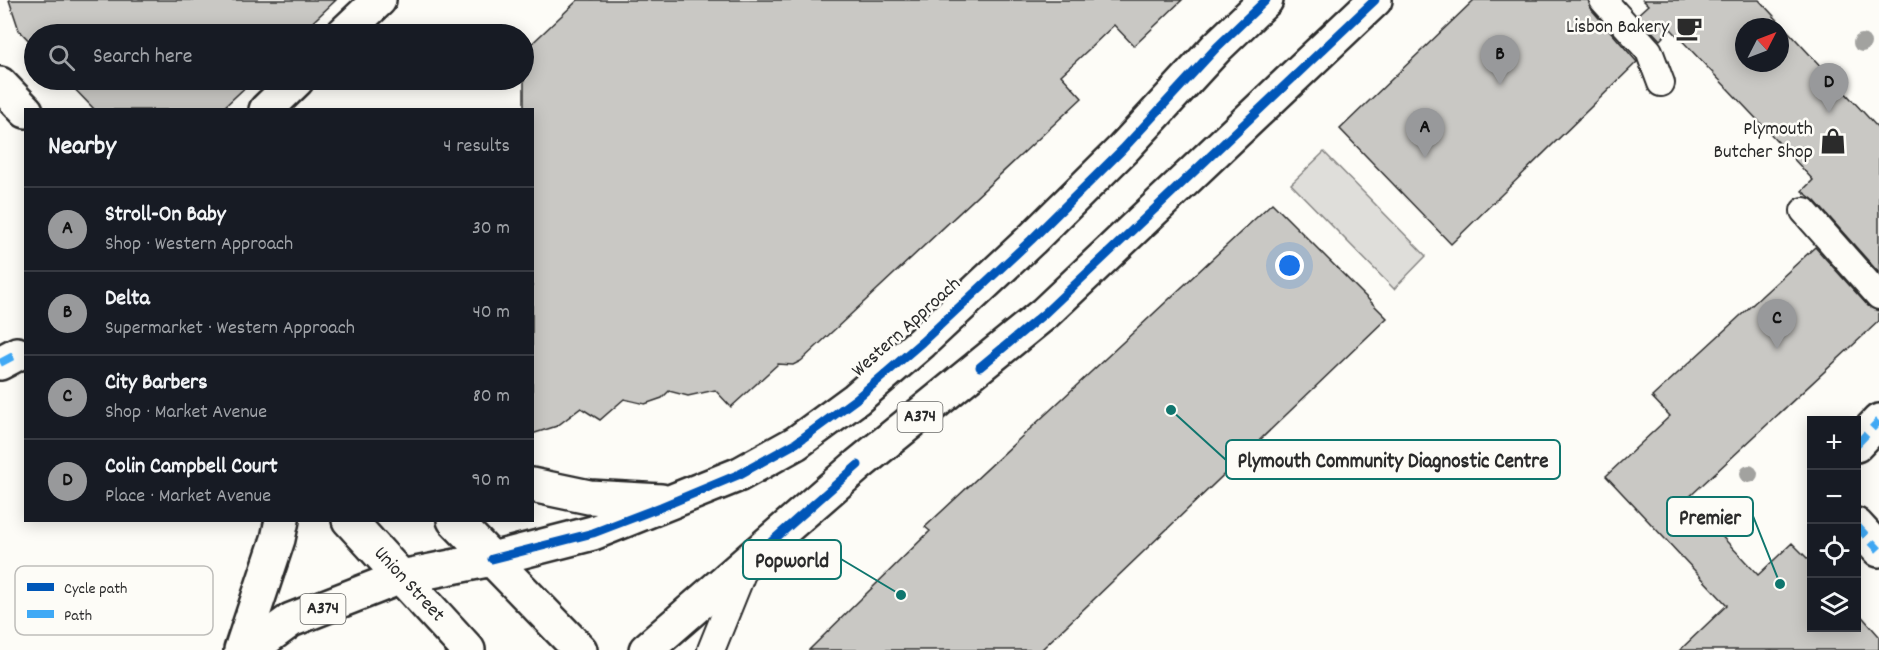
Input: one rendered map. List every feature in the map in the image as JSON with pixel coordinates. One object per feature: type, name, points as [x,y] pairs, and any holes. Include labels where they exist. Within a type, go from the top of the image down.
[{"type":"main road","points":[[354,24],[379,0]]},
{"type":"main road","name":"Western Approach","points":[[401,578],[492,559],[592,533],[740,474],[796,443],[856,399],[922,342],[1031,240],[1123,149],[1217,47],[1266,0]]},
{"type":"main road","name":"A374","points":[[646,650],[745,566],[858,465],[1045,314],[1375,0]]},
{"type":"main road","points":[[0,84],[24,109]]},
{"type":"main road","points":[[268,108],[287,90]]},
{"type":"main road","points":[[1861,441],[1879,421]]},
{"type":"main road","points":[[534,485],[589,497],[674,502]]},
{"type":"main road","points":[[241,650],[282,522]]},
{"type":"main road","name":"Union Street","points":[[351,522],[468,650]]},
{"type":"main road","points":[[456,522],[580,650]]},
{"type":"main road","points":[[1861,530],[1879,550]]},
{"type":"main road","name":"A374","points":[[250,650],[291,620],[401,578]]},
{"type":"lane","points":[[1603,0],[1649,51],[1661,82]]},
{"type":"lane","points":[[1804,211],[1879,296]]},
{"type":"lane","points":[[711,650],[745,566]]},
{"type":"shaded area","points":[[1324,152],[1426,256],[1394,289],[1291,184]]},
{"type":"building","points":[[9,0],[336,0],[311,24],[24,24],[24,35],[19,30]]},
{"type":"building","points":[[578,0],[1182,0],[1134,46],[1114,25],[1061,75],[1082,98],[801,361],[793,365],[778,364],[731,407],[715,390],[688,396],[669,391],[662,398],[645,404],[624,399],[600,420],[581,408],[557,426],[534,433],[534,108],[524,108],[524,90],[534,90],[534,42]]},
{"type":"building","points":[[1474,0],[1588,0],[1592,10],[1637,62],[1451,244],[1340,129]]},
{"type":"building","points":[[1643,0],[1759,0],[1776,18],[1735,18],[1735,72],[1789,72],[1789,32],[1879,129],[1879,273],[1815,201],[1802,191],[1813,180],[1767,130],[1671,29],[1660,40],[1637,15],[1648,5]]},
{"type":"building","points":[[76,90],[242,90],[223,108],[93,108]]},
{"type":"building","points":[[1272,203],[1387,318],[1041,650],[809,650],[930,531],[925,527]]},
{"type":"building","points":[[1815,247],[1868,306],[1879,311],[1879,321],[1687,499],[1758,575],[1792,543],[1807,558],[1807,632],[1861,632],[1861,616],[1879,636],[1879,650],[1680,650],[1727,605],[1606,476],[1670,416],[1652,397]]},
{"type":"marked path","points":[[0,363],[17,354]]},
{"type":"marked path","points":[[1861,440],[1879,421]]},
{"type":"marked path","points":[[1861,530],[1879,550]]},
{"type":"cycle path","points":[[492,559],[593,533],[740,474],[796,443],[856,399],[922,342],[1031,240],[1123,149],[1217,47],[1266,0]]},
{"type":"cycle path","points":[[980,367],[1045,313],[1375,0]]},
{"type":"cycle path","points":[[745,565],[858,465]]},
{"type":"place","name":"Lisbon Bakery","points":[[1689,28]]},
{"type":"place","name":"Delta","points":[[1500,85]]},
{"type":"place","name":"Colin Campbell Court","points":[[1829,113]]},
{"type":"place","name":"Plymouth Butcher Shop","points":[[1833,141]]},
{"type":"place","name":"Stroll-On Baby","points":[[1425,158]]},
{"type":"place","name":"City Barbers","points":[[1777,349]]},
{"type":"place","name":"Plymouth Community Diagnostic Centre","points":[[1171,410]]},
{"type":"place","name":"Premier","points":[[1780,584]]},
{"type":"place","name":"Popworld","points":[[901,595]]}]
